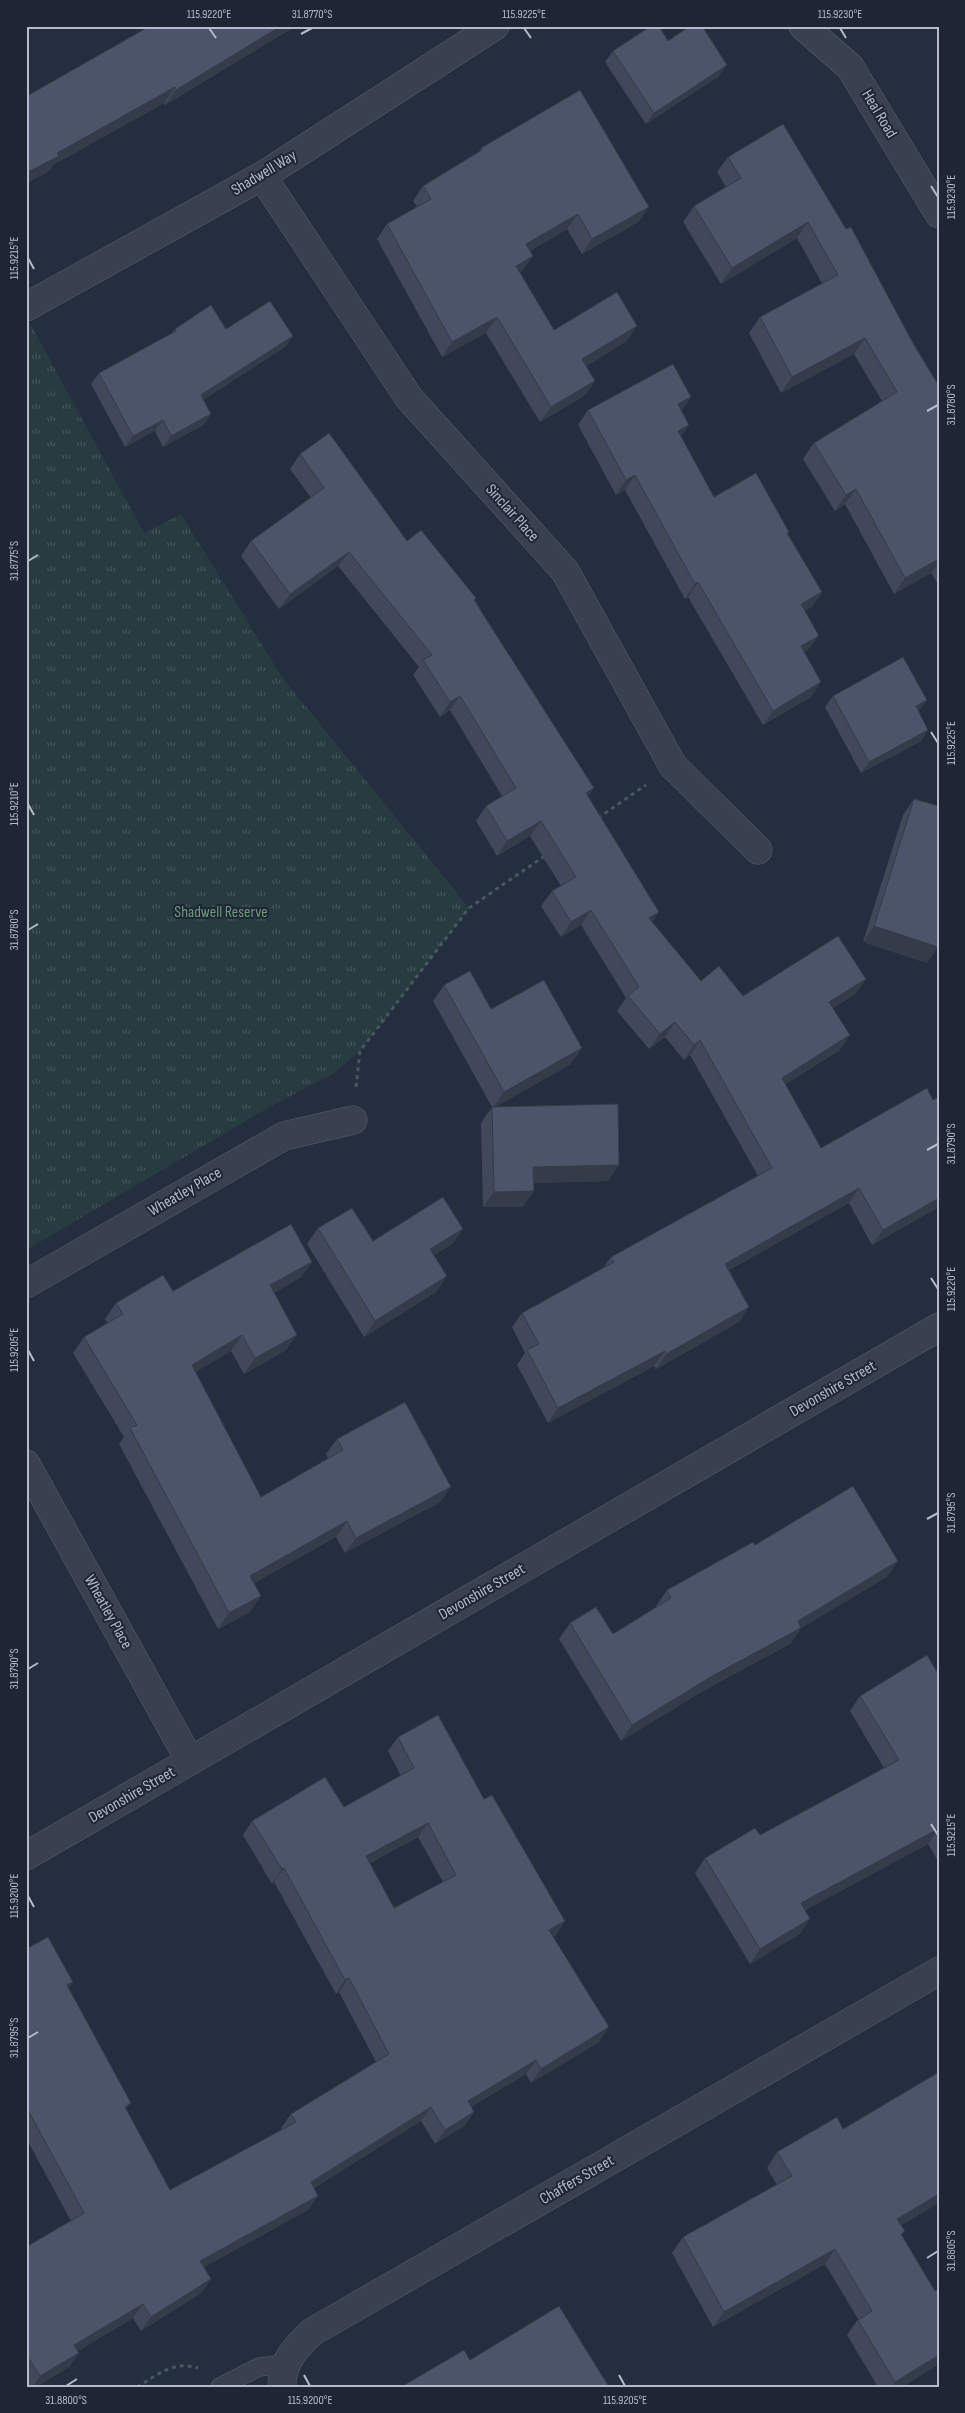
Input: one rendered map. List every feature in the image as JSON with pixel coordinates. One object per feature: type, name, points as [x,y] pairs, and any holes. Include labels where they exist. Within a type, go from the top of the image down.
[{"type":"street","name":"Heal Road","points":[[803,26],[850,67],[939,214]]},
{"type":"street","name":"Shadwell Way","points":[[26,307],[262,176],[484,29]]},
{"type":"street","name":"Sinclair Place","points":[[262,176],[409,398],[565,571],[673,766],[758,850]]},
{"type":"street","name":"Wheatley Place","points":[[26,1284],[284,1136],[353,1120]]},
{"type":"street","name":"Devonshire Street","points":[[26,1856],[939,1327]]},
{"type":"street","name":"Wheatley Place","points":[[26,1464],[190,1761]]},
{"type":"street","name":"Chaffers Street","points":[[284,2375],[296,2347],[312,2332],[939,1971]]},
{"type":"lane","name":"Chaffers Street","points":[[220,2387],[259,2368],[284,2375]]},
{"type":"path","points":[[592,823],[673,766]]},
{"type":"path","points":[[353,1120],[360,1051],[469,908],[551,851]]},
{"type":"path","points":[[137,2387],[169,2368],[186,2364],[200,2369],[204,2375]]},
{"type":"green space","name":"Shadwell Reserve","points":[[31,325],[144,533],[181,514],[282,677],[469,908],[360,1051],[333,1074],[273,1105],[26,1250],[26,328]]},
{"type":"building","points":[[150,26],[281,26],[176,90],[175,87],[57,153],[59,156],[26,173],[26,94],[27,96]]},
{"type":"building","points":[[651,26],[659,26],[668,41],[690,26],[702,26],[727,65],[654,113],[613,51]]},
{"type":"building","points":[[580,90],[649,207],[592,239],[578,214],[526,244],[533,256],[516,266],[554,330],[617,292],[637,326],[582,359],[595,381],[551,407],[497,317],[452,342],[387,224],[431,199],[423,186],[482,150],[481,148]]},
{"type":"building","points":[[783,124],[846,229],[851,227],[914,345],[939,386],[939,559],[905,578],[856,489],[846,495],[814,443],[897,392],[865,338],[792,377],[760,317],[838,275],[808,222],[732,268],[694,206],[741,178],[728,157]]},
{"type":"building","points":[[270,301],[293,336],[201,395],[211,414],[171,436],[163,420],[133,436],[99,373],[176,331],[175,329],[211,305],[226,329]]},
{"type":"building","points":[[673,364],[691,397],[678,404],[689,425],[678,431],[714,497],[756,473],[789,532],[787,533],[822,592],[801,604],[819,636],[801,646],[821,682],[773,711],[698,582],[695,584],[635,475],[626,480],[588,410]]},
{"type":"building","points":[[329,433],[407,541],[421,530],[476,598],[474,600],[594,788],[586,793],[659,912],[649,918],[701,981],[719,966],[743,996],[838,936],[866,979],[829,1002],[850,1035],[782,1078],[821,1148],[927,1088],[933,1100],[939,1097],[939,1198],[883,1230],[859,1188],[725,1264],[749,1307],[666,1354],[665,1351],[558,1408],[527,1350],[539,1344],[522,1313],[614,1262],[611,1257],[772,1168],[700,1040],[694,1045],[675,1022],[660,1034],[628,996],[639,987],[591,910],[571,922],[552,891],[576,877],[541,821],[507,841],[486,806],[516,788],[460,696],[450,702],[423,660],[432,655],[349,552],[290,594],[251,541],[324,488],[300,454]]},
{"type":"building","points":[[903,657],[927,700],[916,706],[928,730],[869,762],[833,696]]},
{"type":"building","points":[[914,799],[939,806],[938,947],[874,926]]},
{"type":"building","points":[[470,971],[491,1009],[544,980],[582,1048],[504,1092],[444,985]]},
{"type":"building","points":[[618,1104],[619,1165],[533,1167],[534,1191],[494,1192],[492,1107]]},
{"type":"building","points":[[443,1197],[463,1229],[430,1249],[447,1276],[375,1321],[318,1228],[352,1208],[373,1241]]},
{"type":"building","points":[[291,1224],[312,1262],[270,1285],[297,1335],[255,1358],[242,1335],[192,1365],[261,1497],[343,1450],[337,1439],[405,1402],[451,1487],[356,1538],[347,1521],[250,1576],[261,1596],[229,1613],[130,1428],[137,1425],[84,1337],[123,1314],[116,1303],[163,1275],[173,1291]]},
{"type":"building","points":[[853,1486],[898,1561],[798,1621],[801,1628],[714,1675],[632,1725],[570,1623],[596,1607],[613,1634],[671,1598],[667,1590],[753,1542],[755,1545]]},
{"type":"building","points":[[927,1655],[939,1675],[939,1830],[801,1903],[810,1919],[760,1949],[705,1858],[755,1828],[760,1835],[899,1760],[860,1696]]},
{"type":"building","points":[[438,1715],[484,1799],[492,1795],[565,1921],[549,1930],[609,2027],[541,2069],[536,2060],[468,2101],[474,2112],[445,2130],[431,2107],[311,2182],[318,2196],[200,2261],[211,2279],[151,2317],[143,2304],[74,2345],[79,2353],[40,2376],[26,2354],[26,2247],[84,2213],[29,2112],[26,2114],[26,1949],[48,1937],[73,1982],[67,1985],[131,2103],[125,2107],[170,2190],[296,2122],[291,2114],[389,2054],[349,1978],[345,1980],[284,1868],[282,1869],[252,1821],[325,1777],[344,1807],[414,1768],[398,1737]],"holes":[[[428,1823],[456,1875],[394,1908],[366,1856]]]},
{"type":"building","points":[[939,2072],[939,2194],[897,2219],[905,2231],[901,2234],[935,2291],[939,2289],[939,2355],[895,2382],[858,2320],[872,2311],[835,2249],[724,2312],[683,2237],[792,2176],[777,2152],[837,2117],[843,2129]]},
{"type":"building","points":[[559,2306],[609,2387],[401,2387],[464,2350],[470,2360]]}]
